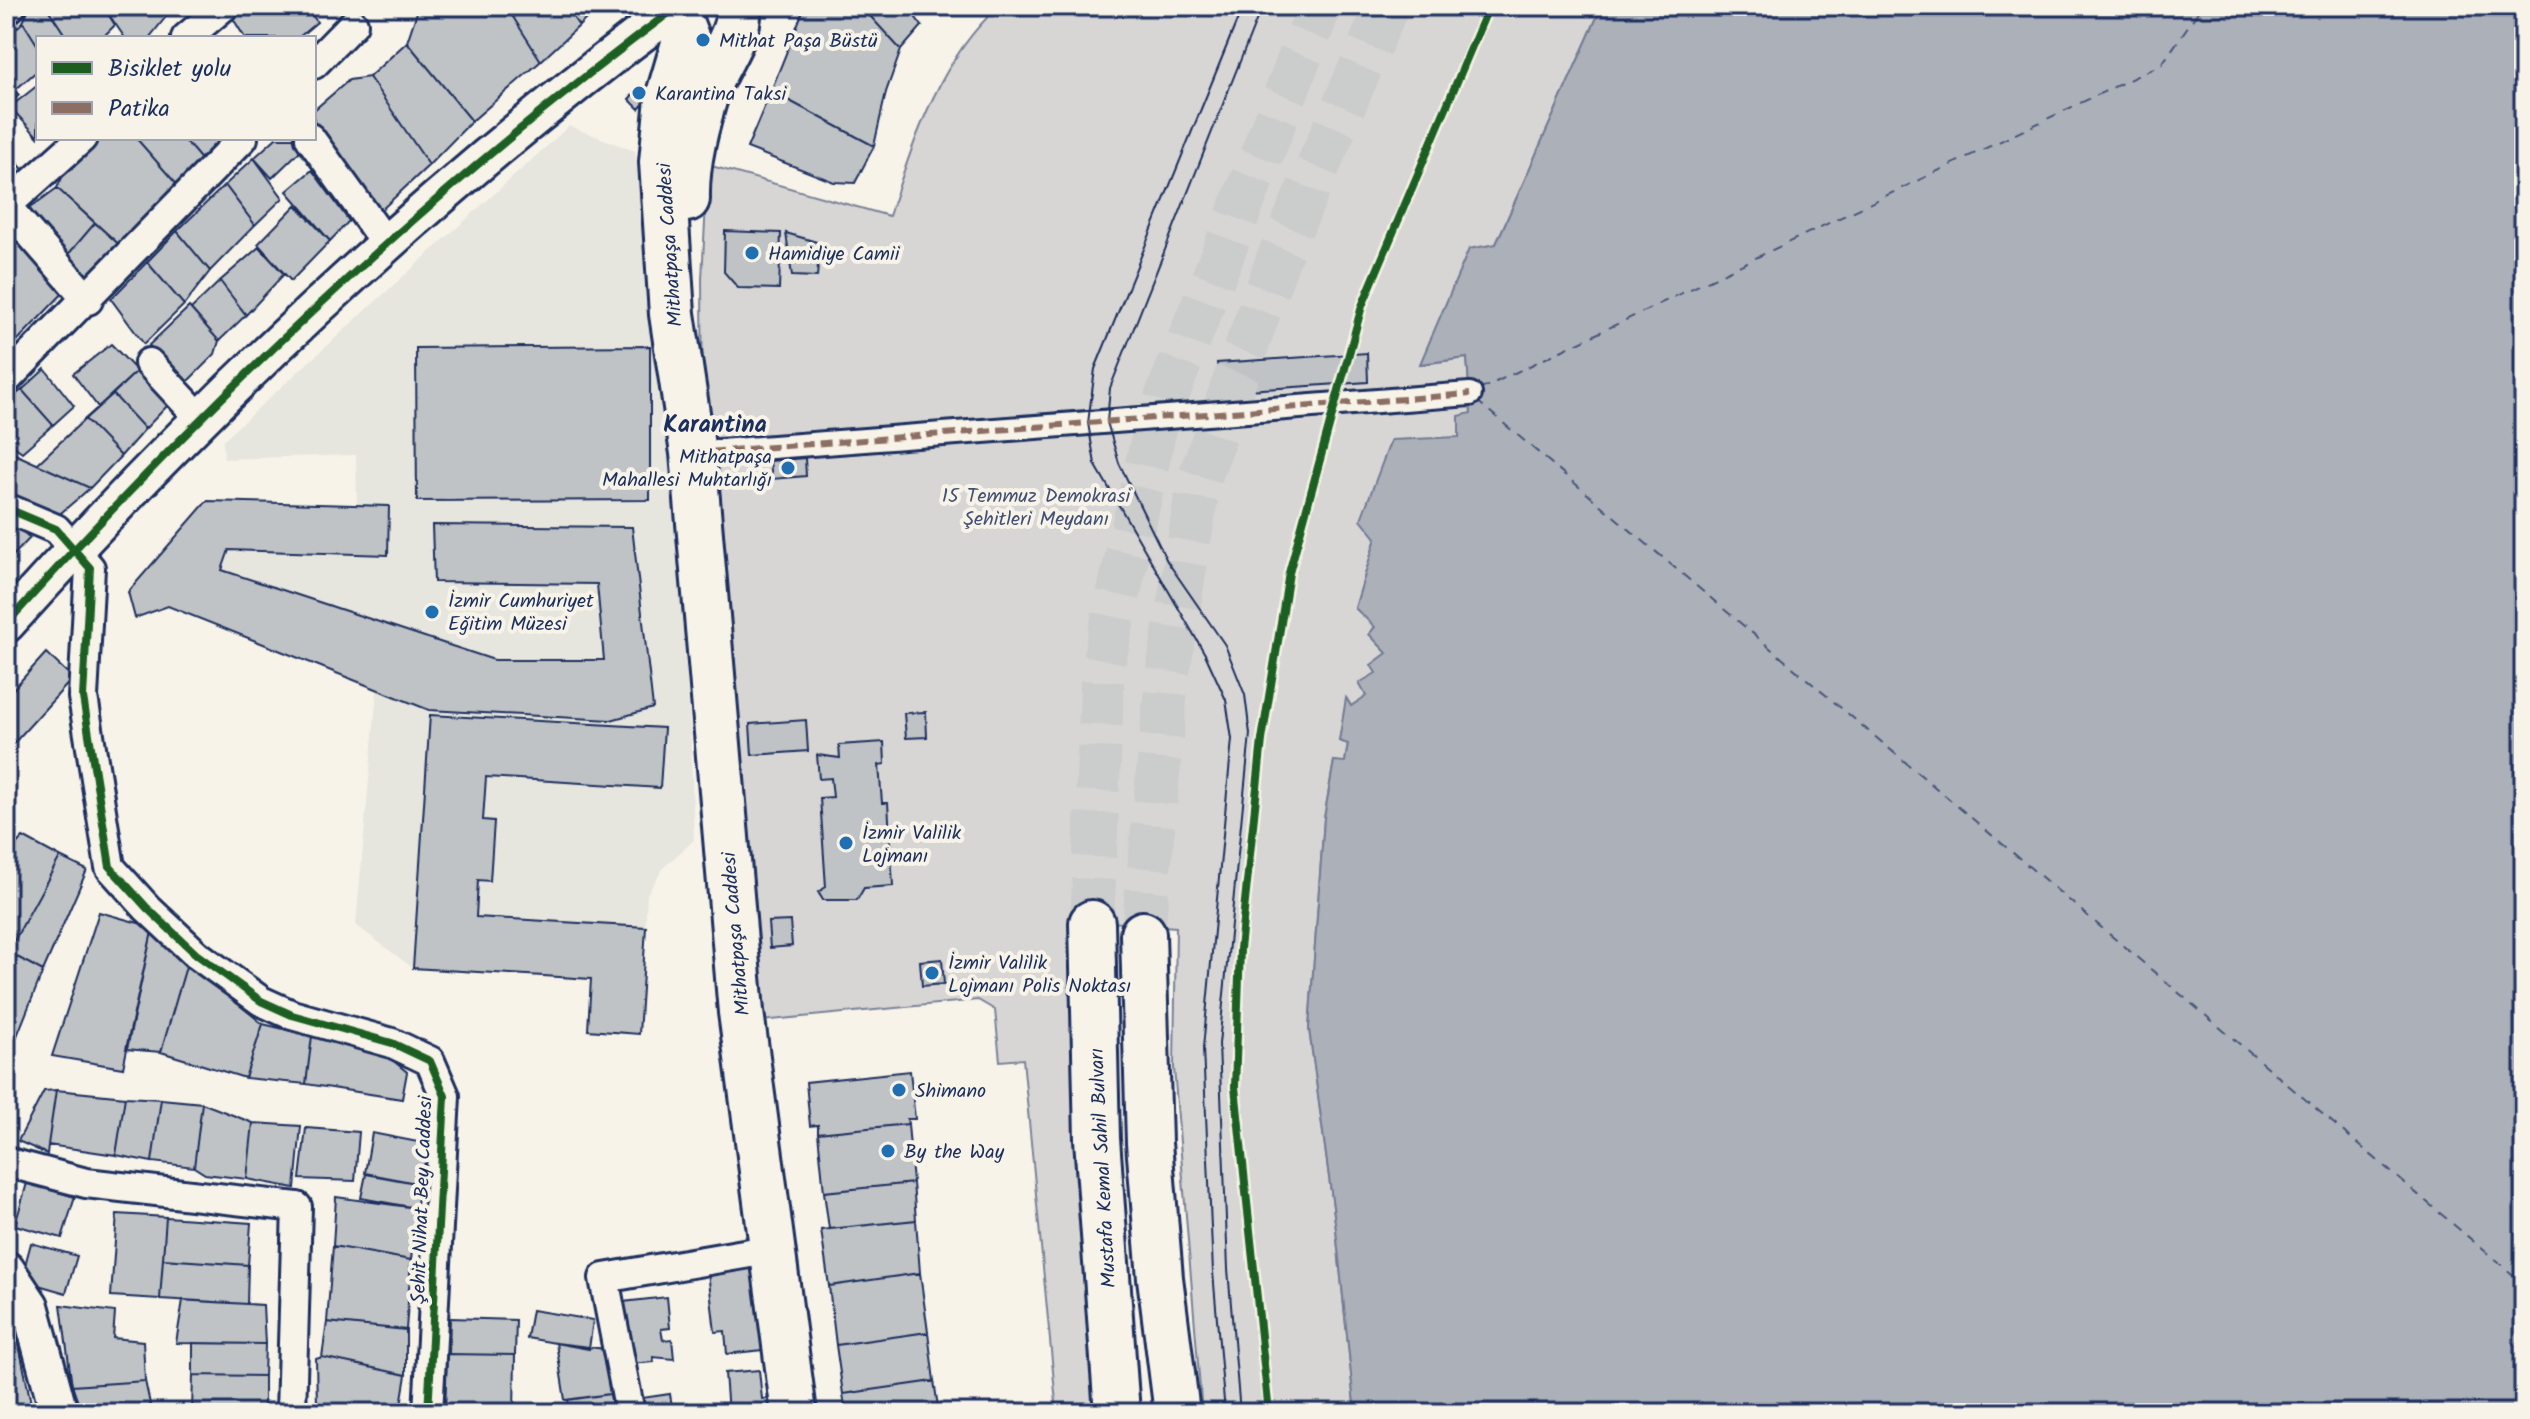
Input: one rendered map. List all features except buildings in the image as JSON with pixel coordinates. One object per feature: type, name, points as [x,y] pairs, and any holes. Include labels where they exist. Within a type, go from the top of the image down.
[{"type":"main road","name":"Mithatpaşa Caddesi","points":[[702,20],[668,98],[662,162],[672,314],[693,453],[741,1012],[794,1413]]},
{"type":"main road","name":"Mustafa Kemal Sahil Bulvarı","points":[[1092,923],[1097,1139],[1117,1413]]},
{"type":"main road","points":[[1143,934],[1149,1143],[1160,1278],[1177,1413]]},
{"type":"street","points":[[6,11],[11,6]]},
{"type":"street","points":[[188,36],[224,6]]},
{"type":"street","points":[[81,558],[201,419],[387,245],[579,79],[702,20]]},
{"type":"street","points":[[6,624],[81,558],[398,256],[589,91],[702,20]]},
{"type":"street","points":[[316,62],[353,24]]},
{"type":"street","points":[[80,140],[6,206],[88,300]]},
{"type":"street","points":[[6,380],[88,300],[241,140]]},
{"type":"street","points":[[311,140],[387,245]]},
{"type":"street","points":[[149,363],[201,419]]},
{"type":"street","points":[[693,453],[1470,394]]},
{"type":"street","points":[[6,508],[56,529],[81,558]]},
{"type":"street","name":"Şehit Nihat Bey Caddesi","points":[[81,558],[83,697],[110,867],[147,908],[196,954],[261,1001],[292,1015],[392,1043],[430,1061],[445,1096],[428,1413]]},
{"type":"street","points":[[6,1162],[86,1183],[297,1207],[291,1413]]},
{"type":"street","points":[[630,1413],[604,1278],[773,1249]]},
{"type":"street","points":[[6,1270],[30,1306],[59,1413]]},
{"type":"shaded area","points":[[1602,6],[2524,6],[2524,1413],[1355,1413],[1336,1229],[1309,1029],[1324,818],[1334,761],[1345,762],[1348,744],[1339,741],[1346,698],[1351,706],[1366,696],[1359,683],[1376,673],[1371,665],[1387,653],[1369,634],[1375,627],[1355,608],[1376,538],[1361,519],[1391,440],[1459,437],[1459,416],[1471,413],[1467,358],[1420,364],[1469,249],[1496,244]]},
{"type":"shaded area","points":[[569,126],[635,151],[674,509],[690,725],[694,840],[664,867],[647,894],[639,1034],[588,1030],[590,979],[413,968],[356,925],[377,691],[168,606],[135,618],[128,592],[207,501],[357,505],[356,455],[224,459],[223,440]]},
{"type":"green space","name":"15 Temmuz Demokrasi Şehitleri Meydanı","points":[[999,6],[1602,6],[1496,244],[1422,364],[1467,358],[1471,413],[1460,437],[1376,538],[1355,608],[1375,627],[1369,634],[1387,653],[1367,696],[1351,706],[1347,699],[1339,741],[1348,743],[1345,763],[1334,761],[1324,818],[1309,1029],[1336,1229],[1355,1413],[1202,1413],[1174,1068],[1176,927],[1069,919],[1101,1413],[1057,1413],[1023,1059],[1000,1061],[995,1010],[978,1000],[750,1022],[703,422],[702,279],[708,165],[889,216],[919,131],[944,77],[960,51]]},
{"type":"ferry route","points":[[1479,390],[2162,64],[2202,6]]},
{"type":"ferry route","points":[[1476,400],[2524,1284]]},
{"type":"tunnel","points":[[1092,923],[1103,665],[1156,424],[1320,6]]},
{"type":"tunnel","points":[[1143,934],[1167,678],[1199,480],[1278,259],[1387,6]]},
{"type":"tram line","points":[[1225,1413],[1213,1272],[1203,1048],[1232,739],[1226,700],[1205,654],[1095,464],[1088,423],[1095,369],[1243,6]]},
{"type":"tram line","points":[[1240,1413],[1228,1269],[1219,1044],[1250,734],[1245,695],[1225,645],[1167,561],[1119,463],[1107,422],[1110,388],[1262,6]]},
{"type":"marked path","points":[[693,453],[1470,394]]},
{"type":"cycle path","points":[[6,624],[162,458],[327,298],[499,147],[678,6]]},
{"type":"cycle path","points":[[1269,1413],[1235,1087],[1240,949],[1262,740],[1289,573],[1362,306],[1489,6]]},
{"type":"cycle path","points":[[6,508],[56,529],[90,568],[83,697],[110,867],[147,908],[196,954],[261,1001],[292,1015],[392,1043],[430,1061],[445,1096],[428,1413]]},
{"type":"place","name":"Mithat Paşa Büstü","points":[[703,40]]},
{"type":"place","name":"Karantina Taksi","points":[[639,93]]},
{"type":"place","name":"Hamidiye Camii","points":[[752,253]]},
{"type":"place","name":"Mithatpaşa Mahallesi Muhtarlığı","points":[[788,468]]},
{"type":"place","name":"İzmir Cumhuriyet Eğitim Müzesi","points":[[432,612]]},
{"type":"place","name":"İzmir Valilik Lojmanı","points":[[846,843]]},
{"type":"place","name":"İzmir Valilik Lojmanı Polis Noktası","points":[[932,973]]},
{"type":"place","name":"Shimano","points":[[899,1090]]},
{"type":"place","name":"By the Way","points":[[888,1151]]},
{"type":"district","name":"Karantina","points":[[715,424]]}]
